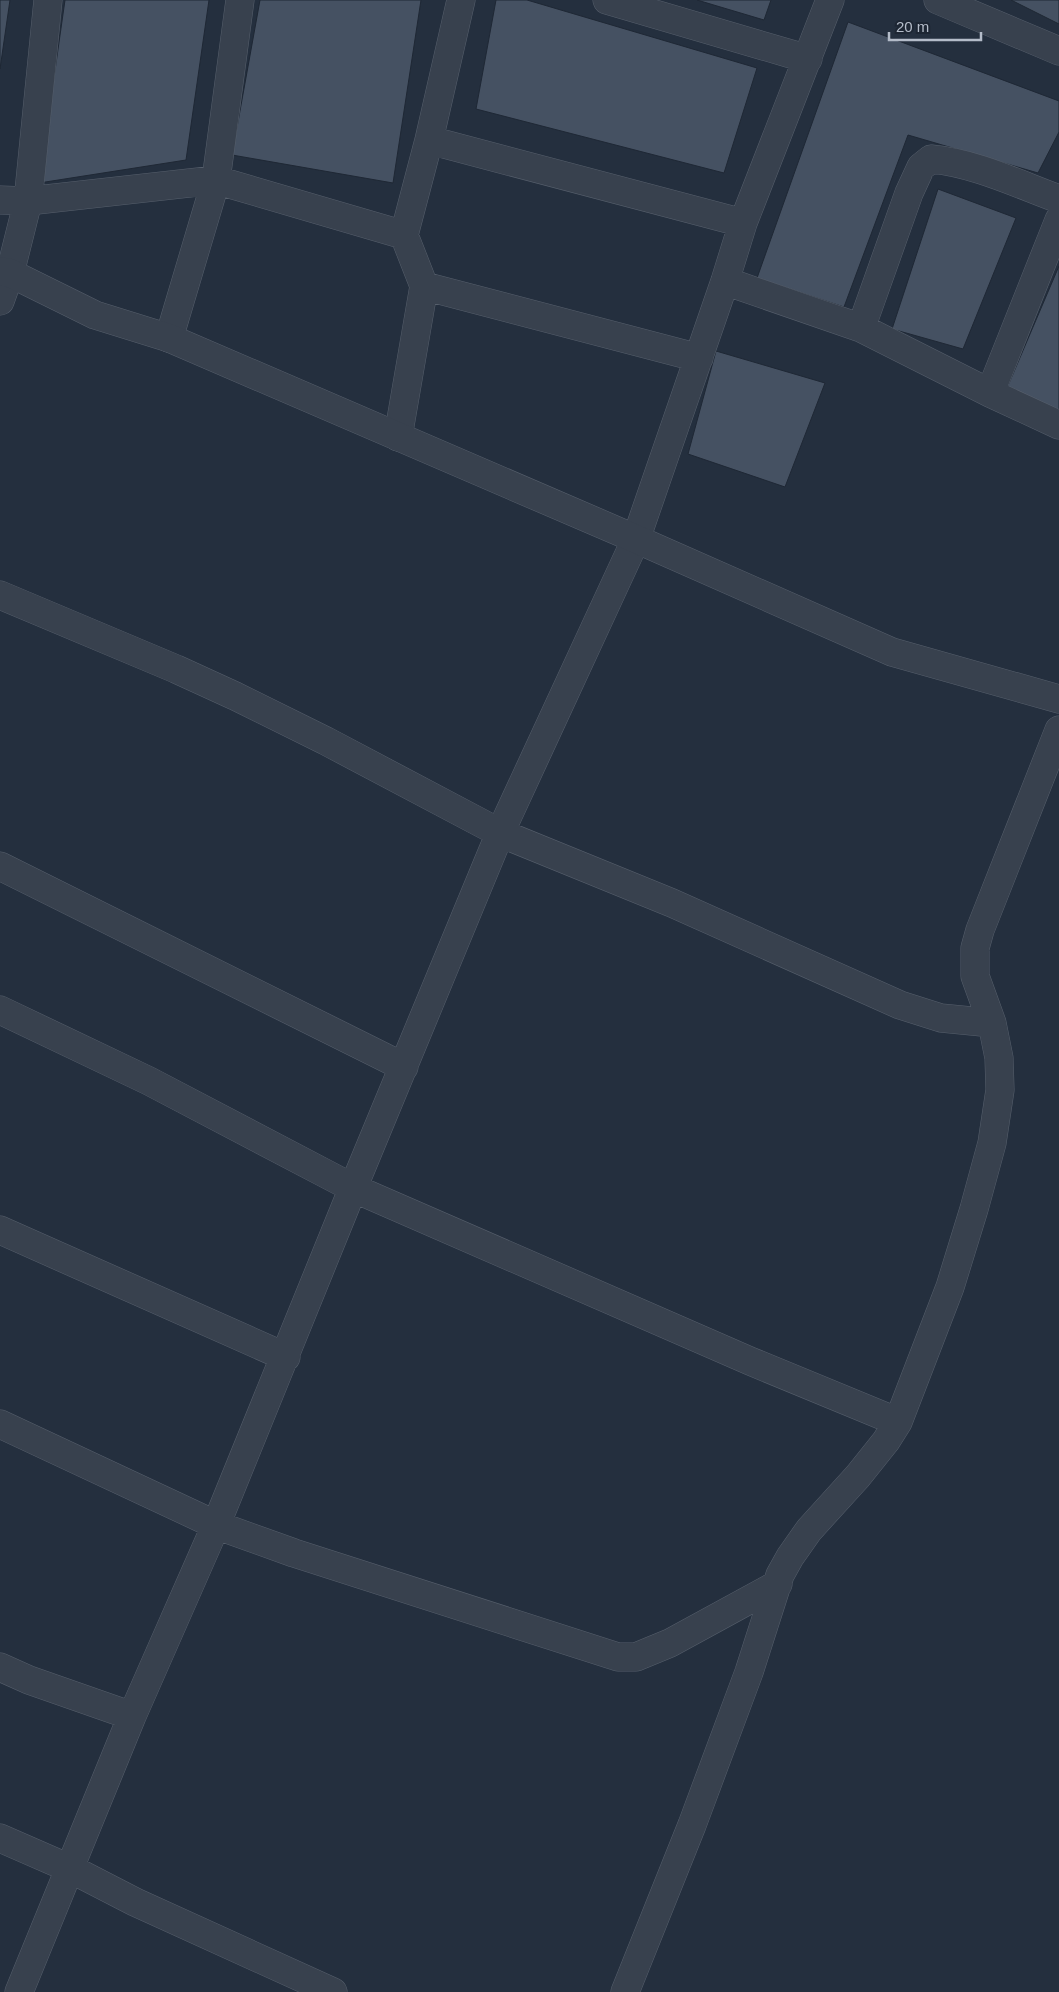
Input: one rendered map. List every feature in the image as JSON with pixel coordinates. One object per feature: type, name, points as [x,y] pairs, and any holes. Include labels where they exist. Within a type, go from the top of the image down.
[{"type":"street","points":[[0,301],[5,272],[28,201],[48,0]]},
{"type":"street","points":[[169,338],[216,180],[240,0]]},
{"type":"street","points":[[398,437],[424,286],[404,235],[429,140],[462,0]]},
{"type":"street","points":[[607,0],[808,60]]},
{"type":"street","points":[[19,1992],[71,1869],[132,1716],[216,1525],[286,1357],[353,1188],[500,833],[636,539],[699,358],[743,223],[830,0]]},
{"type":"street","points":[[938,0],[986,9],[1059,51]]},
{"type":"street","points":[[429,140],[743,223]]},
{"type":"street","points":[[861,328],[909,193],[921,167],[931,159],[946,160],[971,167],[1059,199]]},
{"type":"street","points":[[0,200],[28,201],[216,180],[404,235]]},
{"type":"street","points":[[990,393],[1059,220]]},
{"type":"street","points":[[5,272],[95,315],[169,338],[636,539],[892,652],[1059,699]]},
{"type":"street","points":[[725,281],[861,328],[990,393],[1059,425]]},
{"type":"street","points":[[424,286],[699,358]]},
{"type":"street","points":[[0,595],[227,692],[326,741],[400,782],[500,833],[672,903],[900,1005],[941,1018],[992,1023]]},
{"type":"street","points":[[625,1992],[639,1961],[729,1726],[778,1584],[790,1557],[809,1530],[858,1476],[886,1441],[898,1422],[950,1287],[992,1143],[1000,1090],[999,1058],[992,1023],[975,976],[975,948],[980,930],[1059,730]]},
{"type":"street","points":[[0,866],[404,1067]]},
{"type":"street","points":[[0,1010],[149,1081],[353,1188],[750,1362],[898,1422]]},
{"type":"street","points":[[0,1230],[286,1357]]},
{"type":"street","points":[[0,1424],[216,1525],[294,1553],[618,1657],[636,1656],[670,1643],[778,1584]]},
{"type":"street","points":[[0,1668],[132,1716]]},
{"type":"street","points":[[0,1838],[71,1869],[135,1902],[332,1992]]},
{"type":"building","points":[[0,0],[10,0],[0,69]]},
{"type":"building","points":[[65,0],[209,0],[186,160],[39,183]]},
{"type":"building","points":[[260,0],[421,0],[393,183],[232,155]]},
{"type":"building","points":[[496,0],[527,0],[757,68],[724,173],[476,109]]},
{"type":"building","points":[[697,0],[771,0],[764,20]]},
{"type":"building","points":[[1011,0],[1059,0],[1059,24]]},
{"type":"building","points":[[848,22],[1059,101],[1059,132],[1038,173],[908,135],[844,307],[757,278]]},
{"type":"building","points":[[938,189],[1016,218],[963,349],[892,329]]},
{"type":"building","points":[[1059,266],[1059,419],[1004,395]]},
{"type":"building","points":[[716,351],[825,383],[785,487],[688,454]]}]
